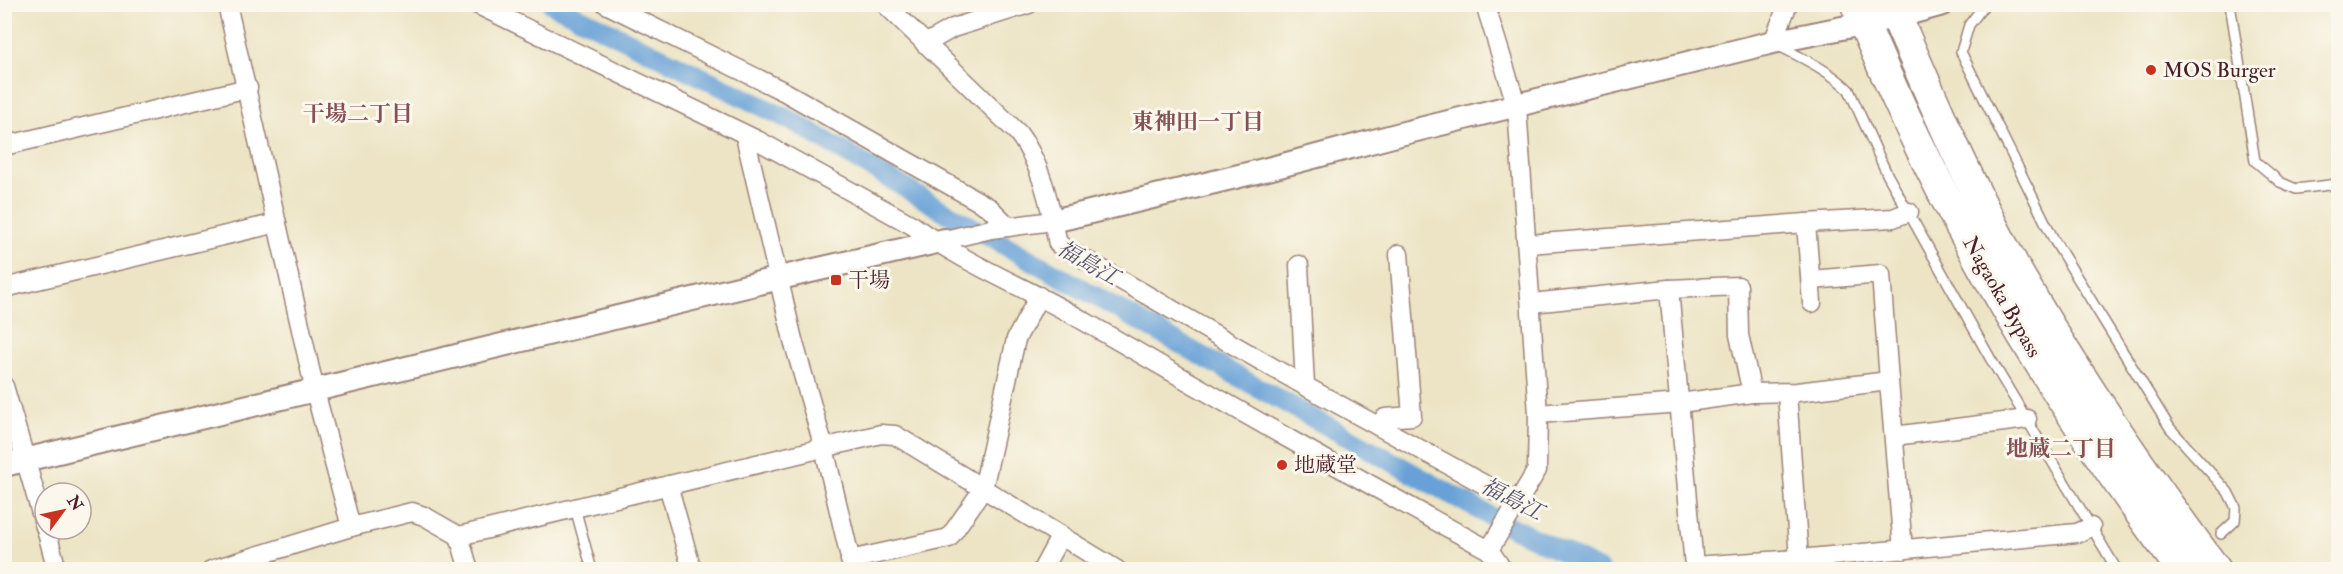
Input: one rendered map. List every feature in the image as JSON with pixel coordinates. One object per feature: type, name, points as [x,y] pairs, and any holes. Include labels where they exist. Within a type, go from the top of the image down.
[{"type":"highway","name":"Nagaoka Bypass","points":[[1894,11],[1978,197],[2019,275],[2123,442],[2216,570]]},
{"type":"highway","name":"Nagaoka Bypass","points":[[1859,13],[1903,113],[1969,243],[2030,347],[2097,453],[2182,570]]},
{"type":"street","points":[[227,4],[248,88],[315,391],[351,527]]},
{"type":"street","points":[[476,4],[746,136],[912,225],[1289,439],[1494,544],[1503,570]]},
{"type":"street","points":[[606,4],[785,92],[990,208],[1000,228]]},
{"type":"street","points":[[885,4],[1018,133],[1026,144],[1039,171],[1058,244],[1516,507]]},
{"type":"street","points":[[925,44],[953,28],[1029,4]]},
{"type":"street","points":[[1485,4],[1517,107],[1538,414],[1537,470],[1494,544]]},
{"type":"street","points":[[1773,42],[1788,4]]},
{"type":"street","points":[[15,462],[780,278],[1000,228],[1053,221],[1264,170],[1404,132],[1517,107],[1773,42],[1859,13],[1943,4]]},
{"type":"street","points":[[4,146],[248,88]]},
{"type":"street","points":[[746,136],[793,340],[824,448],[851,565],[949,538],[983,489],[1016,339],[1039,296]]},
{"type":"street","points":[[1528,244],[1893,218],[1909,212]]},
{"type":"street","points":[[4,288],[277,223]]},
{"type":"street","points":[[1806,223],[1812,303]]},
{"type":"street","points":[[1378,426],[1385,418],[1412,417],[1399,254]]},
{"type":"street","points":[[1299,265],[1305,386]]},
{"type":"street","points":[[1811,280],[1881,274],[1903,550]]},
{"type":"street","points":[[1531,303],[1669,289],[1738,286],[1739,335],[1752,393]]},
{"type":"street","points":[[1669,289],[1695,566],[1799,559],[2077,533],[2091,527]]},
{"type":"street","points":[[1538,414],[1680,403],[1752,393],[1787,393],[1889,381]]},
{"type":"street","points":[[4,386],[15,462],[33,502]]},
{"type":"street","points":[[1787,393],[1799,559]]},
{"type":"street","points":[[1894,436],[2027,419]]},
{"type":"street","points":[[211,570],[351,527],[412,512],[424,516],[459,536],[881,434],[895,435],[1117,570]]},
{"type":"street","points":[[668,485],[692,570]]},
{"type":"street","points":[[1042,570],[1061,535]]},
{"type":"street","points":[[459,536],[469,570]]},
{"type":"street","points":[[49,541],[57,570]]},
{"type":"lane","points":[[1985,4],[1969,25],[1961,52],[2054,240],[2170,428],[2228,492],[2236,508],[2235,521],[2221,534]]},
{"type":"lane","points":[[2230,4],[2255,161],[2280,182],[2296,189],[2338,184]]},
{"type":"lane","points":[[1773,42],[1819,68],[1849,90],[1883,165],[1990,358],[2117,570]]},
{"type":"lane","points":[[575,508],[592,570]]},
{"type":"waterway","name":"福島江","points":[[552,4],[796,123],[942,210],[1230,372],[1499,521],[1599,570]]},
{"type":"place","name":"MOS Burger","points":[[2151,70]]},
{"type":"place","name":"干場","points":[[836,280]]},
{"type":"place","name":"地蔵堂","points":[[1282,465]]},
{"type":"district","name":"干場二丁目","points":[[358,114]]},
{"type":"district","name":"東神田一丁目","points":[[1198,122]]},
{"type":"district","name":"地蔵二丁目","points":[[2061,449]]}]
